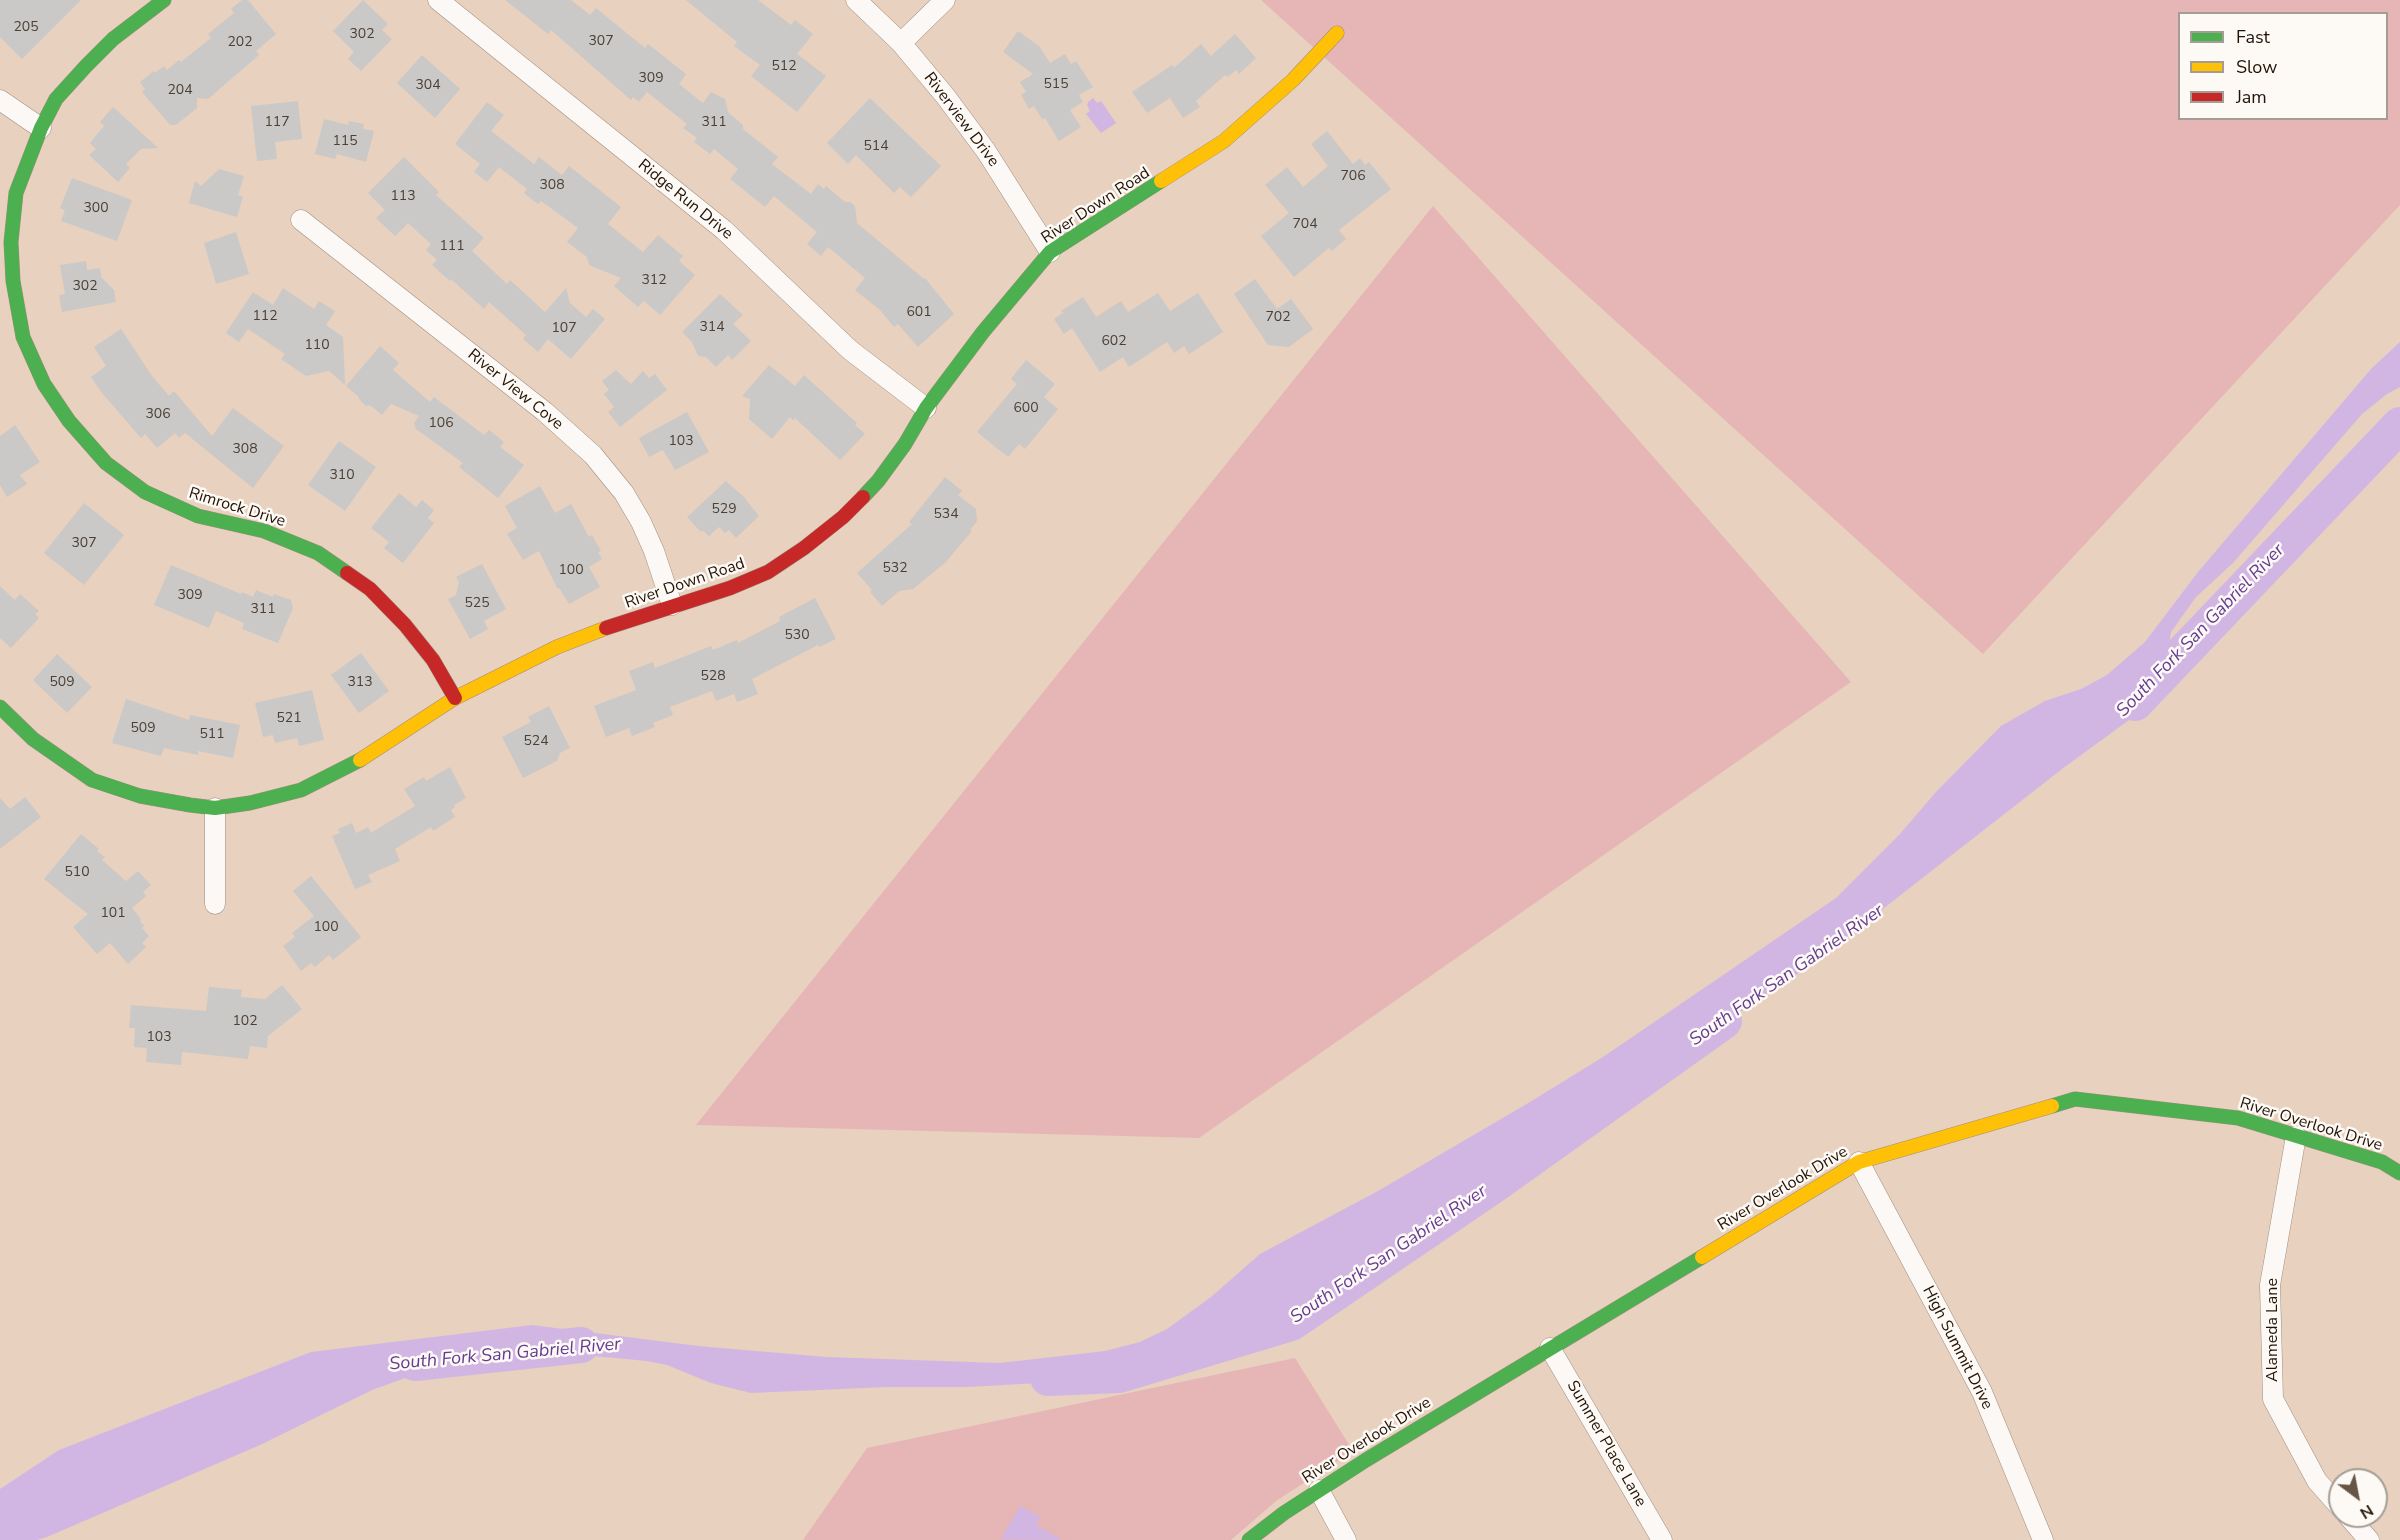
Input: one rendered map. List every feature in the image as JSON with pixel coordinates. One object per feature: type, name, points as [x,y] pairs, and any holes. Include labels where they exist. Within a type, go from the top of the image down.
[{"type":"street","name":"Rimrock Drive","points":[[164,0],[113,39],[86,66],[56,99],[41,128],[16,194],[11,242],[13,281],[23,337],[44,384],[69,421],[106,463],[145,492],[198,516],[264,531],[318,553],[370,589],[405,625],[433,660],[455,698]]},
{"type":"street","name":"Ridge Run Drive","points":[[438,0],[724,230],[850,350],[926,408]]},
{"type":"street","name":"Riverview Drive","points":[[856,0],[901,43],[946,97],[986,151],[1050,252]]},
{"type":"street","points":[[901,43],[945,0]]},
{"type":"street","name":"River Down Road","points":[[0,707],[33,739],[93,780],[140,796],[215,808],[250,803],[301,790],[350,766],[455,698],[557,647],[672,605],[729,588],[768,572],[804,548],[843,517],[878,481],[905,444],[926,408],[983,332],[1050,252],[1224,141],[1293,80],[1337,33]]},
{"type":"street","points":[[0,100],[41,128]]},
{"type":"street","name":"River View Cove","points":[[301,220],[546,412],[593,455],[624,493],[641,522],[654,551],[672,605]]},
{"type":"street","points":[[215,808],[215,904]]},
{"type":"street","name":"River Overlook Drive","points":[[1249,1540],[1319,1490],[1859,1162],[2075,1098],[2238,1118],[2382,1162],[2400,1173]]},
{"type":"street","name":"Alameda Lane","points":[[2296,1136],[2270,1285],[2273,1399],[2317,1481],[2328,1493]]},
{"type":"street","name":"High Summit Drive","points":[[1859,1162],[1982,1392],[2043,1540]]},
{"type":"street","name":"Summer Place Lane","points":[[1550,1348],[1662,1540]]},
{"type":"street","points":[[1319,1490],[1346,1540]]},
{"type":"street","points":[[2358,1528],[2369,1540]]},
{"type":"shaded area","points":[[1261,0],[2400,0],[2400,205],[1983,654]]},
{"type":"shaded area","points":[[1433,206],[1851,682],[1199,1138],[696,1125]]},
{"type":"shaded area","points":[[1295,1358],[1353,1451],[1276,1501],[1231,1540],[803,1540],[867,1448]]},
{"type":"water","points":[[1093,98],[1097,103],[1101,101],[1116,123],[1101,133],[1086,114],[1090,111],[1088,102]]},
{"type":"water","points":[[2400,342],[2400,387],[2387,394],[2362,414],[2233,563],[2196,597],[2171,632],[2168,652],[2170,672],[2155,701],[2062,769],[1811,965],[1612,1096],[1393,1250],[1277,1316],[1181,1362],[1139,1371],[1039,1383],[968,1387],[886,1387],[751,1393],[711,1383],[667,1365],[647,1361],[517,1349],[467,1356],[372,1390],[260,1445],[47,1537],[37,1540],[0,1540],[0,1489],[59,1450],[311,1352],[532,1325],[698,1346],[826,1357],[1000,1363],[1105,1351],[1140,1342],[1167,1329],[1211,1297],[1260,1254],[1378,1191],[1603,1057],[1836,898],[1900,834],[1935,793],[2001,726],[2045,701],[2081,689],[2107,675],[2145,642],[2198,572],[2371,369]]},
{"type":"water","points":[[1020,1506],[1040,1517],[1036,1525],[1062,1540],[1001,1539]]},
{"type":"building","points":[[0,0],[81,0],[22,59],[0,37]]},
{"type":"building","points":[[242,0],[248,0],[276,34],[256,51],[259,55],[208,99],[197,98],[197,108],[176,125],[170,125],[142,92],[145,89],[140,82],[164,66],[167,70],[179,60],[181,62],[211,38],[208,34],[234,13],[231,9]]},
{"type":"building","points":[[363,0],[388,24],[382,30],[392,39],[361,71],[348,59],[354,52],[333,31]]},
{"type":"building","points":[[505,0],[571,0],[590,15],[596,8],[645,48],[648,44],[686,74],[679,84],[703,103],[711,92],[725,99],[728,112],[743,125],[743,129],[778,157],[772,164],[811,194],[818,184],[824,189],[826,186],[845,202],[850,202],[855,206],[857,223],[925,278],[954,314],[918,347],[898,324],[894,327],[880,310],[855,290],[865,278],[828,247],[821,256],[807,244],[817,232],[774,196],[765,207],[730,179],[738,169],[714,149],[710,154],[694,142],[697,138],[683,128],[687,124],[647,92],[639,102],[633,97],[631,100],[551,30],[548,34]]},
{"type":"building","points":[[686,0],[758,0],[791,25],[795,20],[813,34],[797,54],[826,76],[797,112],[751,76],[760,65],[734,46],[737,42]]},
{"type":"building","points":[[1018,31],[1039,46],[1050,63],[1065,54],[1071,64],[1076,61],[1093,87],[1079,95],[1083,102],[1070,110],[1081,127],[1059,141],[1045,118],[1042,119],[1034,106],[1029,109],[1021,95],[1026,92],[1020,82],[1033,74],[1003,52]]},
{"type":"building","points":[[1235,34],[1256,58],[1239,74],[1236,70],[1228,77],[1225,75],[1196,101],[1200,107],[1183,118],[1170,98],[1147,113],[1132,92],[1172,65],[1174,68],[1201,44],[1211,56]]},
{"type":"building","points":[[422,55],[460,89],[435,118],[397,83]]},
{"type":"building","points":[[870,98],[941,166],[911,197],[900,187],[894,193],[856,155],[848,164],[827,143]]},
{"type":"building","points":[[298,101],[302,139],[275,142],[277,159],[257,161],[251,106]]},
{"type":"building","points":[[487,102],[504,115],[491,131],[534,164],[539,157],[562,175],[569,166],[621,207],[608,224],[643,252],[658,235],[683,256],[679,261],[695,275],[660,315],[644,301],[638,307],[614,286],[621,278],[589,265],[587,257],[567,242],[578,228],[541,201],[538,204],[524,193],[527,189],[499,167],[487,182],[474,172],[480,164],[455,144]]},
{"type":"building","points":[[113,107],[158,148],[141,149],[126,164],[130,168],[118,182],[89,155],[96,149],[90,143],[104,126],[100,122]]},
{"type":"building","points":[[324,119],[348,125],[349,121],[364,124],[363,129],[374,131],[366,162],[337,154],[335,159],[315,154]]},
{"type":"building","points":[[1327,131],[1353,164],[1360,158],[1365,165],[1369,162],[1391,189],[1339,230],[1346,239],[1332,251],[1329,248],[1294,277],[1261,236],[1289,213],[1265,185],[1287,167],[1303,187],[1328,166],[1311,144]]},
{"type":"building","points":[[404,157],[439,192],[436,195],[484,238],[472,251],[507,284],[510,280],[545,312],[566,288],[570,303],[586,317],[593,309],[605,319],[571,359],[548,339],[538,352],[523,339],[526,335],[489,302],[484,309],[451,279],[450,281],[432,265],[437,260],[426,250],[431,244],[408,223],[395,236],[376,218],[385,210],[368,193]]},
{"type":"building","points":[[219,169],[244,176],[238,195],[243,197],[237,217],[189,203],[195,181],[201,186]]},
{"type":"building","points":[[72,178],[132,200],[117,241],[61,221],[65,210],[60,208]]},
{"type":"building","points":[[236,232],[249,274],[216,284],[204,243]]},
{"type":"building","points":[[86,261],[87,270],[100,268],[101,277],[114,290],[116,302],[62,312],[59,295],[65,294],[60,265]]},
{"type":"building","points":[[1255,279],[1277,309],[1291,299],[1313,329],[1289,347],[1268,345],[1234,294]]},
{"type":"building","points":[[283,288],[314,309],[319,301],[335,311],[326,325],[343,337],[345,385],[329,371],[306,376],[281,359],[285,354],[248,329],[239,342],[226,333],[253,292],[273,305]]},
{"type":"building","points":[[1158,293],[1170,311],[1198,293],[1223,332],[1189,354],[1184,346],[1174,353],[1167,342],[1129,367],[1123,357],[1100,372],[1072,328],[1064,334],[1054,319],[1063,313],[1061,311],[1083,297],[1096,317],[1121,301],[1128,312]]},
{"type":"building","points":[[720,294],[743,315],[733,324],[751,341],[732,360],[728,355],[716,367],[706,357],[698,356],[692,342],[682,332]]},
{"type":"building","points":[[121,329],[152,376],[169,396],[174,391],[212,436],[233,408],[284,446],[253,488],[185,433],[179,438],[175,433],[157,448],[145,434],[141,438],[102,393],[91,377],[106,366],[94,347]]},
{"type":"building","points":[[380,346],[399,363],[393,370],[430,402],[434,397],[484,435],[489,430],[504,442],[500,447],[524,465],[498,498],[459,467],[463,463],[416,429],[414,423],[419,416],[391,404],[382,415],[370,405],[366,406],[346,386]]},
{"type":"building","points":[[1026,360],[1055,384],[1044,397],[1058,409],[1025,449],[1019,444],[1008,457],[977,432],[1017,384],[1011,379]]},
{"type":"building","points":[[769,365],[795,386],[804,375],[857,423],[855,425],[865,434],[840,460],[795,418],[793,420],[790,417],[772,439],[749,419],[750,399],[742,396]]},
{"type":"building","points":[[616,370],[631,384],[643,371],[649,378],[655,374],[667,390],[620,427],[608,412],[614,407],[604,394],[609,390],[602,381]]},
{"type":"building","points":[[687,412],[709,452],[675,470],[663,450],[649,457],[639,438]]},
{"type":"building","points":[[15,425],[40,462],[20,475],[27,484],[7,497],[0,485],[0,436]]},
{"type":"building","points":[[339,441],[376,467],[345,511],[308,485]]},
{"type":"building","points":[[945,477],[962,491],[958,495],[976,509],[977,521],[970,530],[972,531],[945,563],[913,589],[899,591],[882,606],[857,573],[912,524],[909,522]]},
{"type":"building","points":[[726,481],[742,495],[759,516],[736,538],[729,530],[725,533],[719,527],[709,536],[702,530],[701,532],[687,517]]},
{"type":"building","points":[[540,486],[555,513],[571,504],[589,537],[592,535],[601,551],[598,552],[602,559],[589,567],[600,587],[569,604],[557,588],[539,551],[523,560],[507,534],[517,528],[505,506]]},
{"type":"building","points":[[399,493],[416,507],[422,500],[434,510],[428,518],[434,523],[403,563],[384,548],[389,542],[371,528]]},
{"type":"building","points":[[84,503],[124,535],[84,585],[44,553]]},
{"type":"building","points":[[482,564],[506,609],[484,621],[488,629],[470,639],[448,599],[456,595],[459,582],[456,577]]},
{"type":"building","points":[[171,565],[241,594],[242,592],[253,597],[256,590],[273,597],[274,594],[291,600],[293,608],[278,643],[242,629],[244,623],[216,611],[209,628],[154,605]]},
{"type":"building","points":[[0,586],[15,600],[20,594],[39,611],[35,614],[39,618],[11,648],[0,638]]},
{"type":"building","points":[[815,598],[836,639],[819,647],[818,645],[752,679],[758,694],[737,702],[734,694],[716,701],[712,691],[670,707],[673,715],[653,723],[655,727],[632,736],[629,728],[606,737],[594,706],[636,690],[629,671],[653,662],[655,668],[711,646],[713,650],[737,640],[738,643],[780,621],[779,617]]},
{"type":"building","points":[[361,653],[389,691],[359,713],[331,675]]},
{"type":"building","points":[[57,654],[92,687],[67,713],[33,680]]},
{"type":"building","points":[[312,690],[324,740],[299,746],[297,738],[275,743],[273,735],[263,737],[255,703]]},
{"type":"building","points":[[126,699],[189,720],[190,715],[240,725],[233,758],[198,751],[198,755],[164,748],[161,756],[112,743]]},
{"type":"building","points":[[549,706],[570,748],[560,753],[557,761],[523,778],[502,737],[531,722],[528,717]]},
{"type":"building","points":[[450,767],[466,798],[454,805],[455,807],[451,810],[455,817],[433,831],[431,827],[395,849],[400,861],[368,875],[372,882],[355,889],[332,836],[340,833],[338,829],[352,823],[356,833],[368,827],[371,833],[415,806],[404,789],[424,777],[426,781]]},
{"type":"building","points":[[25,797],[41,817],[0,849],[0,798],[10,809]]},
{"type":"building","points":[[81,834],[99,849],[97,851],[105,857],[102,860],[126,881],[138,871],[151,885],[143,892],[146,896],[132,908],[141,919],[144,926],[142,928],[149,936],[142,943],[146,947],[128,964],[110,943],[97,954],[73,927],[88,914],[44,879]]},
{"type":"building","points":[[311,876],[361,937],[333,960],[329,955],[315,967],[311,963],[301,971],[283,946],[295,937],[292,933],[314,916],[293,891]]},
{"type":"building","points":[[282,985],[302,1009],[268,1036],[267,1048],[250,1046],[248,1059],[182,1052],[181,1065],[146,1062],[147,1048],[134,1047],[135,1028],[129,1028],[131,1005],[206,1011],[209,987],[242,990],[241,997],[265,999]]},
{"type":"waterway","name":"South Fork San Gabriel River","points":[[2135,703],[2400,425]]},
{"type":"waterway","name":"South Fork San Gabriel River","points":[[1048,1378],[1119,1375],[1291,1323],[1491,1187],[1724,1021]]},
{"type":"waterway","name":"South Fork San Gabriel River","points":[[415,1363],[581,1345]]},
{"type":"traffic: fast","points":[[164,0],[113,39],[86,66],[56,99],[41,128],[16,193],[11,242],[13,281],[23,337],[44,384],[69,421],[106,463],[145,492],[198,516],[264,531],[318,553],[347,573]]},
{"type":"traffic: fast","points":[[863,497],[878,481],[905,444],[926,408],[983,332],[1050,252],[1161,181]]},
{"type":"traffic: fast","points":[[0,707],[33,739],[92,780],[140,796],[190,805],[215,808],[250,803],[301,790],[360,760]]},
{"type":"traffic: fast","points":[[2052,1106],[2075,1099],[2238,1118],[2382,1162],[2400,1173]]},
{"type":"traffic: fast","points":[[1249,1540],[1284,1513],[1366,1460],[1702,1257]]},
{"type":"traffic: slow","points":[[1161,181],[1224,141],[1293,80],[1337,33]]},
{"type":"traffic: slow","points":[[360,760],[455,698],[557,647],[606,628]]},
{"type":"traffic: slow","points":[[1702,1257],[1859,1162],[2052,1106]]},
{"type":"traffic: jam","points":[[606,628],[730,588],[768,572],[804,548],[843,517],[863,497]]},
{"type":"traffic: jam","points":[[347,573],[370,589],[405,625],[433,660],[455,698]]}]
